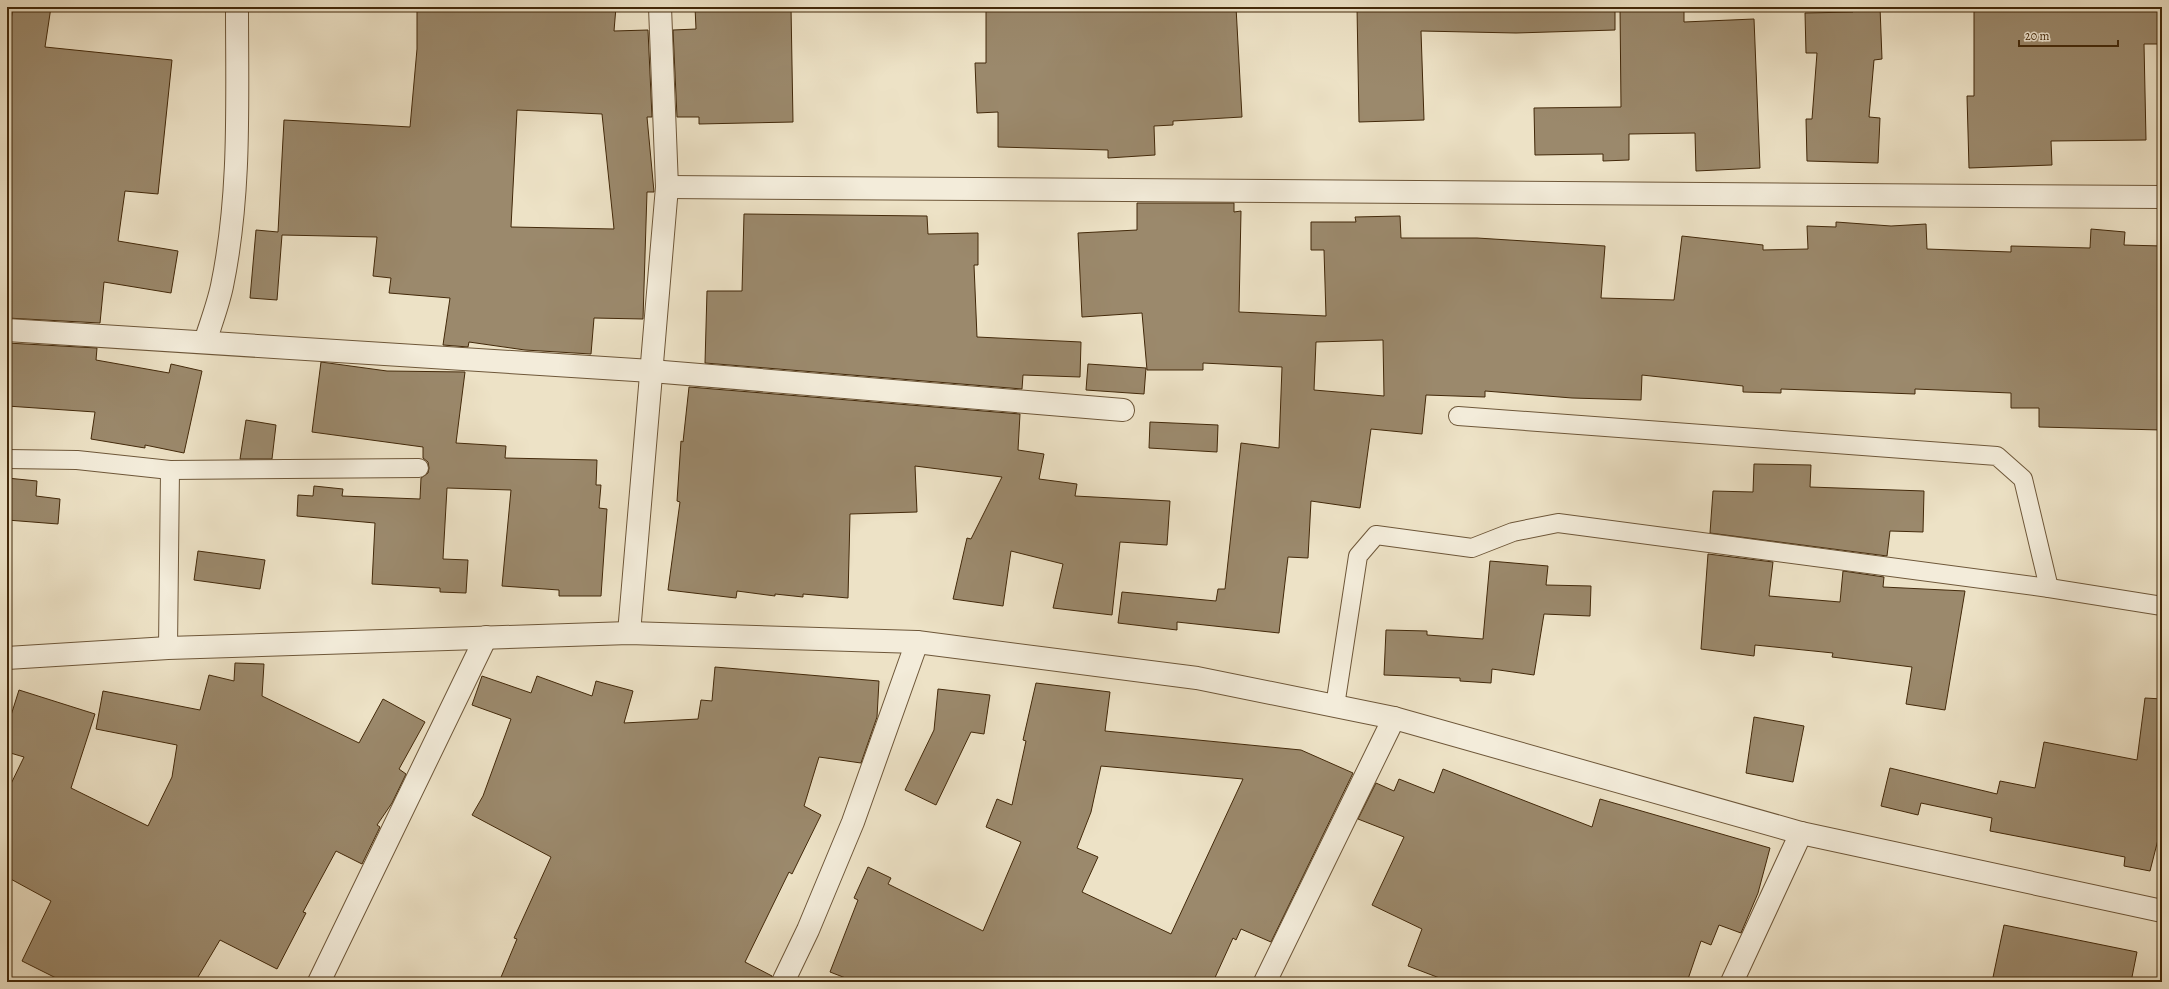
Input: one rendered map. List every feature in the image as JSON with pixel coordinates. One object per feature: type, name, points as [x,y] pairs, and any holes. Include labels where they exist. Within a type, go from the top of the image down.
[{"type":"street","points":[[205,342],[222,287],[238,151],[236,7]]},
{"type":"street","points":[[629,633],[667,187],[660,7]]},
{"type":"street","points":[[667,187],[2162,197]]},
{"type":"street","points":[[7,330],[651,371],[1123,410]]},
{"type":"street","points":[[7,658],[168,648],[629,633],[917,642],[1197,678],[1394,718],[1802,833],[2162,911]]},
{"type":"street","points":[[319,982],[486,637]]},
{"type":"street","points":[[783,982],[853,822],[917,642]]},
{"type":"street","points":[[1265,982],[1394,718]]},
{"type":"street","points":[[1732,982],[1802,833]]},
{"type":"lane","points":[[1458,416],[1996,456],[2023,479],[2048,588]]},
{"type":"lane","points":[[7,459],[77,460],[170,470],[418,468]]},
{"type":"lane","points":[[168,648],[170,470]]},
{"type":"lane","points":[[1335,706],[1358,556],[1376,535],[1472,548],[1513,532],[1558,523],[2048,588],[2162,606]]},
{"type":"building","points":[[13,7],[51,7],[45,47],[172,60],[158,194],[125,191],[118,241],[178,251],[171,293],[104,282],[100,323],[7,318],[7,46]]},
{"type":"building","points":[[417,7],[616,7],[614,31],[648,30],[652,117],[647,117],[654,192],[647,192],[643,319],[594,318],[591,354],[525,350],[469,342],[468,347],[443,345],[450,298],[389,293],[391,278],[373,276],[377,237],[282,235],[277,300],[250,298],[256,230],[278,232],[284,120],[410,127],[417,49]],"holes":[[[517,110],[602,114],[614,229],[511,227]]]},
{"type":"building","points":[[695,7],[791,7],[793,122],[699,124],[699,117],[677,117],[673,30],[696,29]]},
{"type":"building","points":[[986,7],[1236,7],[1242,117],[1173,121],[1173,125],[1154,126],[1155,155],[1108,158],[1108,150],[998,147],[998,112],[977,113],[975,63],[986,63]]},
{"type":"building","points":[[1357,7],[1615,7],[1615,30],[1516,33],[1421,31],[1424,120],[1359,122]]},
{"type":"building","points":[[1620,7],[1684,7],[1684,22],[1754,19],[1760,168],[1696,171],[1695,133],[1629,134],[1629,160],[1603,161],[1603,154],[1535,155],[1534,108],[1621,107]]},
{"type":"building","points":[[1853,7],[1880,7],[1882,59],[1874,60],[1869,117],[1880,118],[1878,163],[1807,161],[1806,119],[1812,119],[1817,53],[1806,53],[1805,13],[1853,12]]},
{"type":"building","points":[[1974,7],[2162,7],[2162,44],[2144,44],[2146,140],[2051,141],[2052,165],[1969,168],[1967,96],[1974,96]]},
{"type":"building","points":[[1137,203],[1234,203],[1234,212],[1241,211],[1239,312],[1326,316],[1324,250],[1311,250],[1311,222],[1356,222],[1355,217],[1400,216],[1401,238],[1477,238],[1605,246],[1601,298],[1674,300],[1682,236],[1763,245],[1763,250],[1808,249],[1807,226],[1836,227],[1836,222],[1891,226],[1926,224],[1927,249],[2011,252],[2011,246],[2090,248],[2091,229],[2125,232],[2124,245],[2162,246],[2162,430],[2039,427],[2039,408],[2011,408],[2011,393],[1915,389],[1915,394],[1781,389],[1781,393],[1743,392],[1743,386],[1642,375],[1641,400],[1572,398],[1485,391],[1485,397],[1426,395],[1422,434],[1371,429],[1360,508],[1311,501],[1308,558],[1288,557],[1279,633],[1177,622],[1177,630],[1118,623],[1122,592],[1216,601],[1218,589],[1225,589],[1241,443],[1279,448],[1282,367],[1203,363],[1203,370],[1147,370],[1142,313],[1082,317],[1078,233],[1137,230]],"holes":[[[1383,340],[1384,396],[1314,390],[1316,342]]]},
{"type":"building","points":[[744,214],[927,216],[928,234],[978,233],[978,265],[974,265],[977,337],[1081,342],[1080,377],[1023,375],[1022,389],[705,363],[707,291],[742,291]]},
{"type":"building","points":[[7,343],[97,348],[96,360],[169,373],[171,364],[202,371],[184,453],[145,445],[145,448],[91,439],[95,412],[7,406]]},
{"type":"building","points":[[321,362],[387,371],[465,372],[456,443],[506,446],[505,458],[597,460],[596,485],[601,485],[599,508],[607,509],[601,596],[559,596],[559,590],[502,586],[511,490],[447,488],[443,559],[468,560],[466,593],[440,592],[440,588],[372,584],[375,523],[297,516],[298,495],[313,496],[314,486],[343,489],[342,496],[420,499],[421,478],[428,473],[428,462],[423,458],[423,447],[312,432]]},
{"type":"building","points":[[1088,364],[1146,368],[1144,394],[1086,390]]},
{"type":"building","points":[[689,387],[1020,414],[1018,450],[1044,454],[1039,479],[1077,484],[1075,496],[1170,501],[1167,545],[1120,542],[1112,615],[1053,608],[1063,564],[1011,551],[1003,606],[953,599],[967,538],[971,539],[1002,477],[915,466],[917,512],[850,514],[848,598],[803,594],[803,597],[775,594],[775,596],[737,591],[736,598],[668,590],[680,502],[677,501],[681,441],[683,442]]},
{"type":"building","points":[[246,420],[276,425],[272,459],[240,459]]},
{"type":"building","points":[[1150,422],[1218,425],[1217,452],[1149,448]]},
{"type":"building","points":[[1754,464],[1811,465],[1810,487],[1924,491],[1923,532],[1890,531],[1887,556],[1710,533],[1713,491],[1753,492]]},
{"type":"building","points":[[7,478],[37,481],[36,496],[60,499],[58,524],[7,520]]},
{"type":"building","points":[[198,551],[265,560],[260,589],[194,580]]},
{"type":"building","points":[[1708,554],[1773,562],[1769,596],[1840,602],[1843,571],[1884,577],[1883,587],[1965,591],[1945,710],[1906,704],[1912,667],[1832,657],[1833,653],[1755,645],[1754,656],[1701,649]]},
{"type":"building","points":[[1490,561],[1548,566],[1546,585],[1591,586],[1590,616],[1544,614],[1534,675],[1492,669],[1491,683],[1460,681],[1460,678],[1384,675],[1386,630],[1427,631],[1427,635],[1483,639]]},
{"type":"building","points":[[235,663],[264,664],[262,696],[359,743],[383,699],[425,722],[399,769],[406,774],[392,803],[377,825],[380,827],[362,864],[336,851],[303,912],[306,913],[277,969],[220,940],[195,982],[64,982],[22,961],[51,901],[7,877],[7,792],[24,757],[7,752],[7,728],[19,690],[95,714],[71,788],[148,826],[172,777],[177,745],[96,729],[103,691],[200,710],[209,675],[234,681]]},
{"type":"building","points":[[715,667],[879,681],[877,717],[861,763],[819,757],[804,806],[821,815],[792,874],[789,872],[745,962],[772,976],[771,982],[499,982],[517,939],[514,938],[551,857],[472,815],[483,796],[511,719],[472,705],[482,676],[531,693],[537,676],[592,696],[596,681],[633,691],[624,723],[698,719],[701,700],[712,701]]},
{"type":"building","points":[[1036,683],[1110,692],[1105,731],[1301,750],[1353,773],[1271,942],[1241,929],[1236,940],[1233,938],[1213,982],[856,982],[830,972],[858,900],[854,898],[868,867],[891,878],[888,884],[983,931],[1021,842],[986,827],[997,799],[1012,805],[1026,741],[1023,740]],"holes":[[[1101,766],[1243,779],[1171,934],[1082,892],[1098,857],[1077,848],[1091,812]]]},
{"type":"building","points":[[938,689],[990,695],[984,734],[971,732],[936,805],[905,790],[934,730]]},
{"type":"building","points":[[2145,698],[2162,699],[2162,824],[2150,871],[2124,866],[2125,857],[1990,831],[1992,818],[1921,803],[1918,815],[1881,806],[1890,768],[1997,794],[2000,781],[2035,788],[2044,742],[2137,760]]},
{"type":"building","points":[[1754,717],[1804,726],[1793,782],[1746,773]]},
{"type":"building","points":[[1443,769],[1592,827],[1600,799],[1770,848],[1758,893],[1741,933],[1719,925],[1711,945],[1701,941],[1687,982],[1450,982],[1408,966],[1422,929],[1372,905],[1404,837],[1358,819],[1376,783],[1394,791],[1399,779],[1434,793]]},
{"type":"building","points":[[2004,925],[2137,952],[2131,982],[1992,982]]}]
